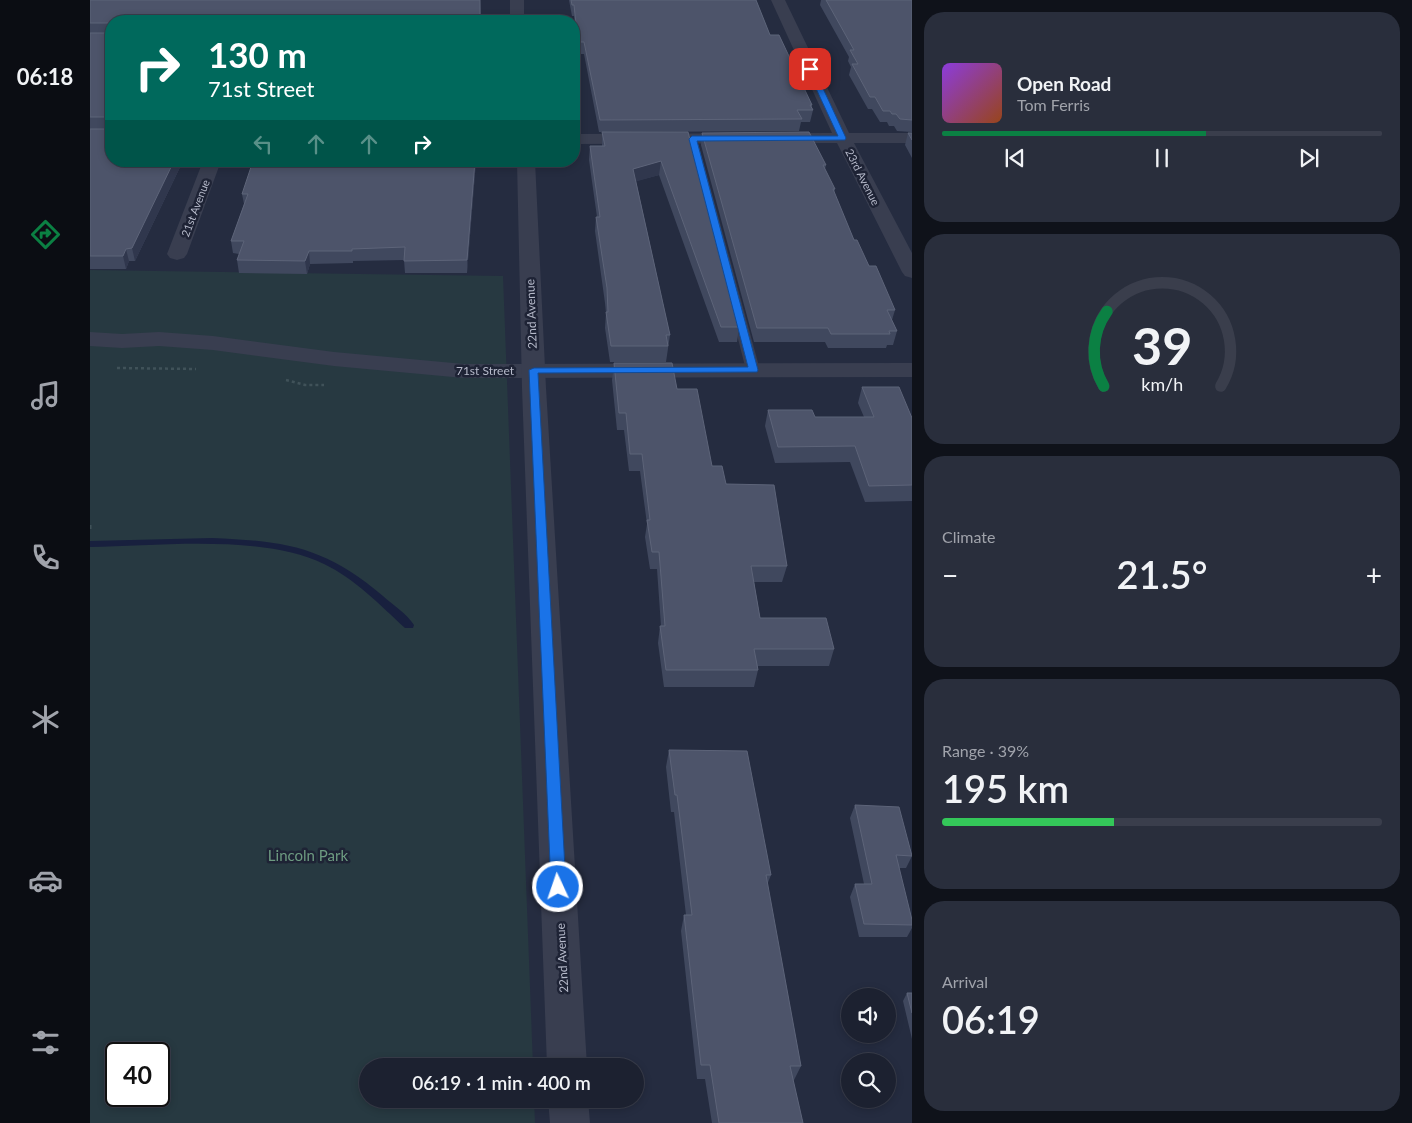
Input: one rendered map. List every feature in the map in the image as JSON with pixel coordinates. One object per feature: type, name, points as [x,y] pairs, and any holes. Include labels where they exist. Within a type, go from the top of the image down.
[{"type":"street","points":[[517,0],[517,15]]},
{"type":"street","name":"23rd Avenue","points":[[778,0],[843,138],[912,272]]},
{"type":"street","points":[[580,139],[912,138]]},
{"type":"street","name":"21st Avenue","points":[[177,254],[210,167]]},
{"type":"street","name":"22nd Avenue","points":[[526,167],[567,1058]]},
{"type":"street","name":"71st Street","points":[[90,339],[122,341],[159,339],[214,343],[334,359],[464,371],[912,370]]},
{"type":"street","points":[[569,1108],[570,1123]]},
{"type":"lane","points":[[692,139],[753,370]]},
{"type":"green space","name":"Lincoln Park","points":[[90,270],[503,276],[533,1058],[359,1058],[359,1108],[534,1108],[535,1123],[90,1123]]},
{"type":"building","points":[[90,0],[480,0],[480,15],[105,15],[105,23],[90,23]]},
{"type":"building","points":[[571,0],[756,0],[770,35],[779,35],[813,110],[797,110],[802,119],[600,120],[584,42],[580,42],[580,15],[575,15],[574,5],[572,5]]},
{"type":"building","points":[[826,0],[912,0],[912,120],[900,119],[890,111],[883,111],[875,97],[870,97],[852,64],[858,64],[850,50],[854,50]]},
{"type":"building","points":[[90,33],[105,33],[105,117],[90,117]]},
{"type":"building","points":[[90,129],[105,129],[105,167],[171,167],[132,248],[126,249],[123,256],[90,256]]},
{"type":"building","points":[[602,132],[688,132],[739,327],[721,327],[661,161],[633,169],[670,335],[666,335],[668,346],[611,346],[606,312],[608,312],[607,288],[596,217],[600,217],[590,146],[605,146]]},
{"type":"building","points":[[809,132],[826,165],[823,165],[835,189],[833,189],[854,240],[857,240],[869,266],[876,266],[895,310],[887,310],[897,331],[889,331],[890,334],[831,334],[828,328],[757,328],[702,133]]},
{"type":"building","points":[[251,167],[475,167],[467,260],[404,261],[405,247],[352,249],[352,251],[309,251],[305,261],[237,260],[244,241],[231,241],[248,194],[242,194]]},
{"type":"building","points":[[614,363],[672,363],[677,389],[697,389],[712,466],[722,466],[726,484],[774,485],[787,566],[751,566],[760,618],[826,618],[834,649],[754,649],[758,670],[666,670],[660,626],[665,626],[659,552],[652,552],[647,520],[650,520],[642,454],[630,454],[626,413],[619,413]]},
{"type":"building","points":[[862,387],[899,387],[912,418],[912,485],[869,486],[855,446],[778,447],[768,410],[812,410],[815,417],[874,417]]},
{"type":"building","points":[[669,750],[747,751],[771,875],[766,875],[801,1066],[790,1066],[803,1123],[719,1123],[710,1065],[701,1065],[684,915],[692,915],[677,795],[675,795]]},
{"type":"building","points":[[855,805],[899,807],[912,856],[896,855],[912,925],[864,924],[855,884],[872,884]]},
{"type":"building","points":[[907,993],[912,993],[912,1013]]},
{"type":"waterway","points":[[90,544],[212,541],[277,546],[305,552],[328,562],[350,575],[409,625]]},
{"type":"route","points":[[558,887],[534,370],[753,370],[692,139],[843,138],[810,69]]}]
